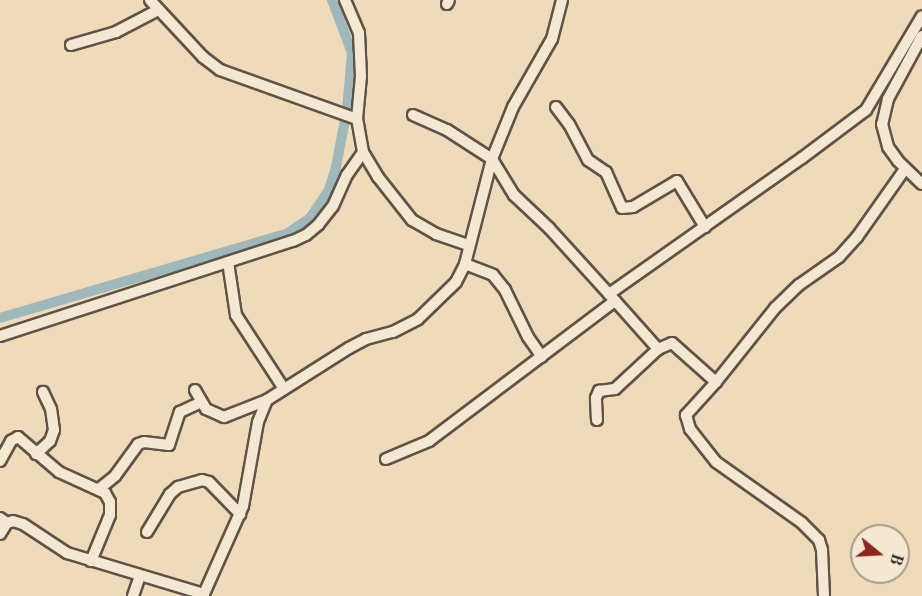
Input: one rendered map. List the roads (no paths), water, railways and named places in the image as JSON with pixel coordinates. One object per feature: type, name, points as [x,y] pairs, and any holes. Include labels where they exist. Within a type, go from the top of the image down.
[{"type":"street","points":[[150,0],[203,57],[220,70],[357,119]]},
{"type":"street","points":[[345,0],[359,33],[361,55],[357,119],[363,152],[378,177],[412,220],[436,234],[468,245]]},
{"type":"street","points":[[195,390],[209,411],[228,416],[267,400],[349,348],[393,332],[418,319],[448,292],[465,264],[468,245],[492,159],[513,107],[552,39],[562,0]]},
{"type":"street","points":[[71,45],[116,32],[158,10]]},
{"type":"street","points":[[386,459],[429,441],[542,357],[612,298],[705,227],[866,110],[922,16]]},
{"type":"street","points":[[922,36],[897,78],[883,112],[883,134],[888,147],[922,184]]},
{"type":"street","points":[[556,107],[569,124],[588,160],[606,172],[622,208],[633,207],[677,182],[705,227]]},
{"type":"street","points":[[413,115],[447,130],[492,159],[514,195],[549,228],[658,349]]},
{"type":"street","points":[[0,336],[293,241],[310,232],[328,214],[346,175],[363,152]]},
{"type":"street","points":[[824,596],[822,550],[814,534],[716,462],[690,429],[686,415],[716,382],[775,308],[799,285],[839,257],[857,237],[906,169]]},
{"type":"street","points":[[228,262],[237,315],[284,389]]},
{"type":"street","points":[[465,264],[494,275],[505,290],[528,337],[542,357]]},
{"type":"street","points":[[597,420],[596,399],[599,391],[615,389],[658,349],[672,343],[716,382]]},
{"type":"street","points":[[36,454],[50,441],[54,430],[51,409],[43,392]]},
{"type":"street","points":[[0,534],[4,520],[20,523],[56,548],[204,595],[240,514],[248,487],[258,422],[267,400]]},
{"type":"street","points":[[99,489],[115,476],[138,444],[144,442],[169,445],[180,412],[201,402]]},
{"type":"street","points":[[0,461],[10,441],[18,437],[36,454],[65,475],[99,489],[108,497],[111,508],[91,561]]},
{"type":"street","points":[[147,532],[170,494],[178,488],[202,480],[209,482],[240,514]]},
{"type":"street","points":[[133,596],[140,576]]},
{"type":"waterway","points":[[332,0],[352,53],[347,110]]},
{"type":"waterway","points":[[0,318],[288,233],[310,218],[329,190],[345,120]]}]
